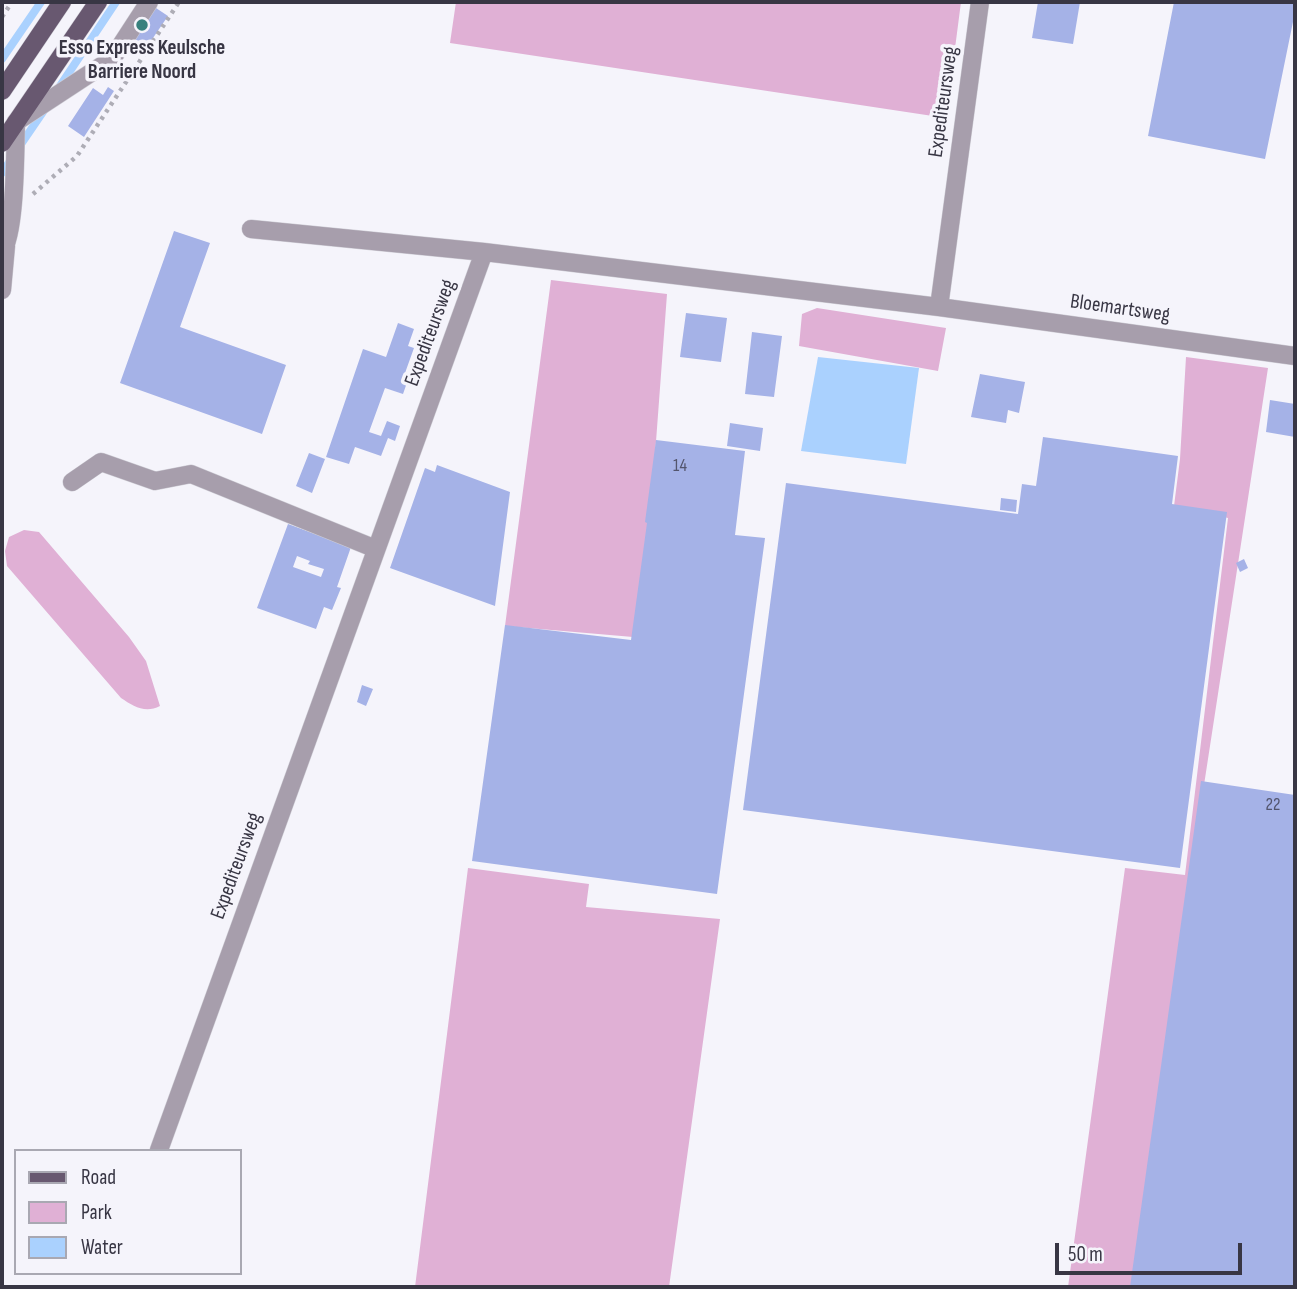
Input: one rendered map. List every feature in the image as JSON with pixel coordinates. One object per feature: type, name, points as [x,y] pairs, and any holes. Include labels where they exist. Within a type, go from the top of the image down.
[{"type":"main road","points":[[2,91],[62,2]]},
{"type":"main road","points":[[2,144],[98,2]]},
{"type":"street","points":[[2,290],[4,249],[12,213],[16,122],[111,59],[149,2]]},
{"type":"street","name":"Expediteursweg","points":[[939,307],[980,2]]},
{"type":"street","points":[[251,229],[484,252],[939,307]]},
{"type":"street","name":"Expediteursweg","points":[[159,1149],[484,252]]},
{"type":"street","name":"Bloemartsweg","points":[[939,307],[1295,356]]},
{"type":"street","points":[[72,482],[101,462],[155,481],[191,474],[376,549]]},
{"type":"path","points":[[2,18],[12,2]]},
{"type":"path","points":[[12,213],[77,156],[179,2]]},
{"type":"green space","points":[[456,2],[961,2],[946,118],[450,43]]},
{"type":"green space","points":[[551,280],[667,294],[650,522],[633,637],[505,626]]},
{"type":"green space","points":[[817,308],[946,328],[938,371],[799,346],[802,314]]},
{"type":"green space","points":[[1186,357],[1268,368],[1204,785],[1135,1287],[1068,1287],[1125,868],[1185,875],[1228,518],[1174,506],[1180,459]]},
{"type":"green space","points":[[24,530],[39,532],[129,637],[146,661],[160,706],[144,709],[121,698],[7,566],[5,551],[9,537]]},
{"type":"green space","points":[[468,868],[589,884],[586,907],[720,919],[669,1287],[415,1287]]},
{"type":"water","points":[[818,357],[919,368],[906,464],[801,451]]},
{"type":"building","points":[[147,2],[168,16],[142,54],[116,37]]},
{"type":"building","points":[[1038,2],[1080,2],[1073,44],[1032,38]]},
{"type":"building","points":[[1174,2],[1295,2],[1265,159],[1148,136]]},
{"type":"building","points":[[108,87],[114,91],[84,137],[68,126],[93,88],[103,95]]},
{"type":"building","points":[[174,231],[210,243],[180,327],[286,365],[262,434],[120,383]]},
{"type":"building","points":[[686,313],[727,318],[721,362],[680,357]]},
{"type":"building","points":[[398,323],[414,329],[408,346],[414,348],[405,373],[410,374],[403,394],[385,388],[369,432],[381,436],[387,421],[400,426],[395,441],[388,438],[381,456],[355,447],[349,464],[326,457],[363,349],[386,357]]},
{"type":"building","points":[[752,332],[782,336],[774,397],[745,394]]},
{"type":"building","points":[[980,374],[1025,382],[1019,413],[1008,410],[1006,423],[971,417]]},
{"type":"building","points":[[1270,400],[1295,404],[1295,437],[1266,432]]},
{"type":"building","points":[[730,423],[763,428],[760,451],[727,446]]},
{"type":"building","points":[[1043,437],[1178,456],[1172,504],[1227,512],[1180,868],[743,810],[786,483],[1018,514],[1022,484],[1036,486]]},
{"type":"building","points":[[656,440],[745,451],[735,535],[765,538],[717,894],[472,861],[505,625],[631,640]]},
{"type":"building","points":[[309,453],[325,459],[312,493],[296,486]]},
{"type":"building","points":[[437,465],[510,492],[495,606],[390,568],[425,468],[435,472]]},
{"type":"building","points":[[1001,498],[1017,500],[1016,512],[1000,510]]},
{"type":"building","points":[[288,524],[351,547],[337,587],[341,588],[332,610],[324,607],[316,629],[257,608]],"holes":[[[297,556],[310,561],[308,564],[324,569],[321,577],[293,567]]]},
{"type":"building","points":[[1244,559],[1248,568],[1240,572],[1236,563]]},
{"type":"building","points":[[362,685],[373,689],[366,706],[357,702]]},
{"type":"building","points":[[1201,781],[1295,795],[1295,1287],[1130,1287]]},
{"type":"waterway","points":[[2,59],[41,2]]},
{"type":"waterway","points":[[60,86],[116,2]]},
{"type":"waterway","points":[[19,147],[45,109]]},
{"type":"waterway","points":[[2,173],[12,158]]},
{"type":"place","name":"Esso Express Keulsche Barriere Noord","points":[[142,25]]}]
